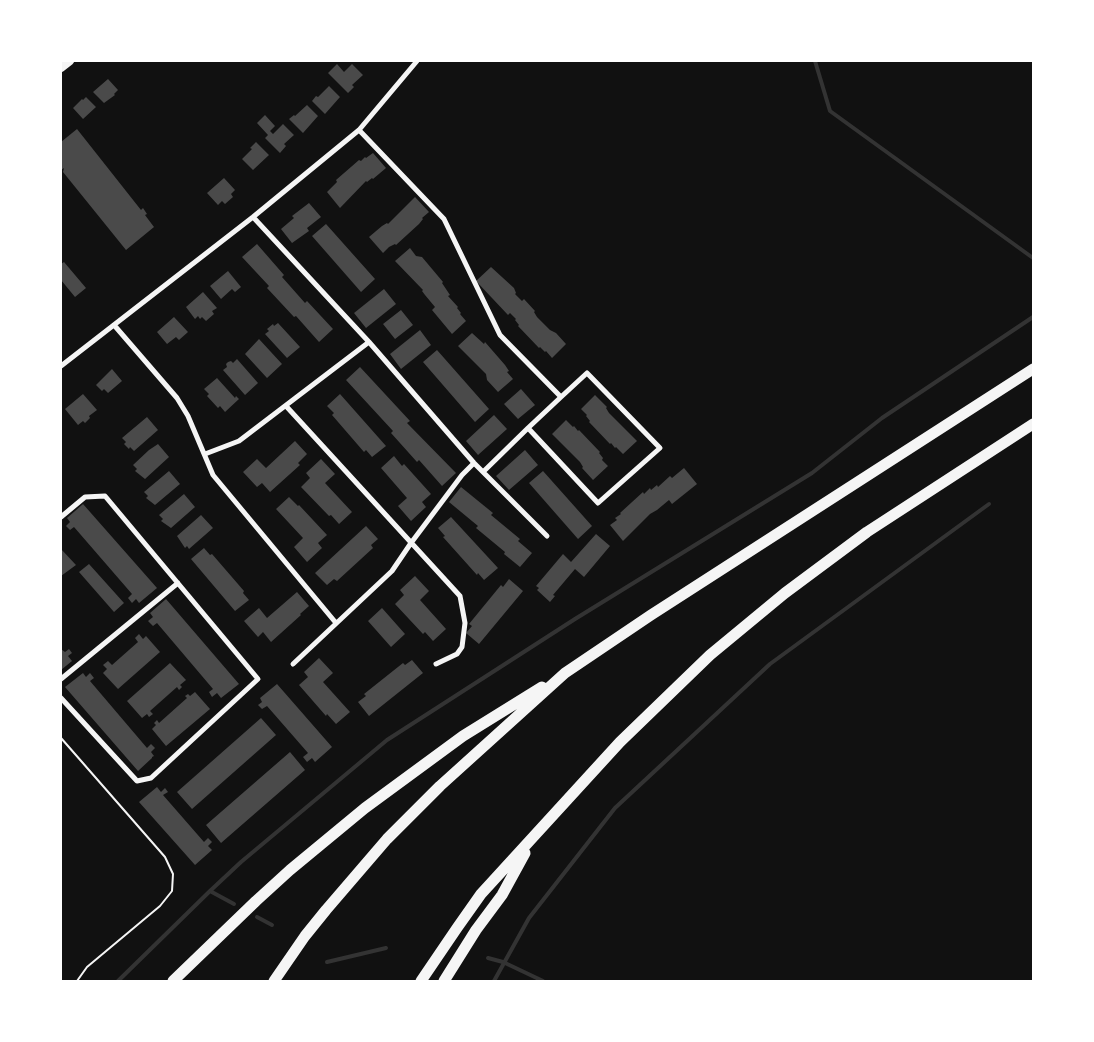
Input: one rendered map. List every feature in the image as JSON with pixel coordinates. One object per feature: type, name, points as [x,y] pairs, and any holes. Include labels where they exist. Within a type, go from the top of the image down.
[{"type":"highway","points":[[173,981],[256,901],[365,808],[463,736],[1033,369]]},
{"type":"highway","points":[[421,981],[481,894],[620,742],[690,674],[742,628],[867,532],[1033,424]]},
{"type":"highway","points":[[274,981],[310,930],[387,839],[440,786],[565,672]]},
{"type":"highway","points":[[444,981],[476,930],[502,894],[533,838]]},
{"type":"street","points":[[61,68],[70,61]]},
{"type":"street","points":[[61,366],[253,217],[359,130],[417,61]]},
{"type":"street","points":[[359,130],[444,219],[500,336],[561,398]]},
{"type":"street","points":[[253,217],[368,342],[474,463],[547,536]]},
{"type":"street","points":[[114,325],[177,398],[188,416],[213,475],[336,623]]},
{"type":"street","points":[[205,454],[239,441],[368,342]]},
{"type":"street","points":[[483,472],[528,428],[588,373],[660,448],[598,503],[528,428]]},
{"type":"street","points":[[286,406],[460,596],[465,623],[462,647],[457,654],[436,664]]},
{"type":"street","points":[[293,664],[392,571],[411,543],[474,463]]},
{"type":"street","points":[[61,517],[85,497],[105,496],[258,679],[151,778],[136,782],[61,698]]},
{"type":"street","points":[[61,679],[178,583]]},
{"type":"path","points":[[61,738],[165,857],[173,874],[172,891],[160,906],[87,967],[77,981]]},
{"type":"building","points":[[337,64],[344,72],[352,64],[363,75],[352,85],[354,87],[348,93],[328,73]]},
{"type":"building","points":[[108,79],[118,90],[115,95],[104,103],[93,92]]},
{"type":"building","points":[[329,86],[340,97],[325,114],[312,101]]},
{"type":"building","points":[[86,97],[96,107],[83,119],[73,108]]},
{"type":"building","points":[[307,105],[318,116],[303,133],[289,119]]},
{"type":"building","points":[[265,115],[275,126],[270,131],[273,134],[283,124],[294,135],[284,144],[286,146],[280,153],[265,138],[268,135],[257,123]]},
{"type":"building","points":[[77,129],[141,210],[143,208],[147,214],[145,215],[154,227],[126,250],[63,172],[64,168],[61,170],[61,142]]},
{"type":"building","points":[[256,142],[269,155],[253,170],[242,159]]},
{"type":"building","points":[[373,153],[386,168],[373,179],[366,181],[340,208],[327,192],[337,182],[336,180],[359,160],[361,161]]},
{"type":"building","points":[[224,178],[235,190],[231,194],[233,197],[225,204],[222,201],[218,205],[207,193]]},
{"type":"building","points":[[415,197],[429,212],[396,245],[389,247],[383,253],[369,237],[382,226],[388,224]]},
{"type":"building","points":[[309,203],[321,217],[307,228],[309,231],[292,243],[281,229],[294,218],[292,216]]},
{"type":"building","points":[[326,224],[375,279],[361,292],[312,236]]},
{"type":"building","points":[[257,244],[305,303],[307,301],[333,329],[319,342],[267,288],[269,286],[242,257]]},
{"type":"building","points":[[410,248],[416,256],[422,257],[443,282],[450,295],[448,296],[458,307],[460,314],[466,321],[452,334],[432,310],[435,307],[423,290],[395,261]]},
{"type":"building","points":[[64,262],[86,288],[75,297],[61,280],[61,264]]},
{"type":"building","points":[[491,267],[514,288],[515,294],[522,301],[524,299],[535,311],[537,317],[566,344],[552,358],[546,351],[539,348],[518,326],[516,319],[510,313],[508,315],[476,281]]},
{"type":"building","points":[[228,271],[241,287],[235,292],[232,289],[221,299],[210,286]]},
{"type":"building","points":[[384,289],[396,304],[366,328],[354,313]]},
{"type":"building","points":[[203,292],[217,308],[212,311],[214,314],[206,321],[198,316],[195,319],[186,307]]},
{"type":"building","points":[[401,310],[413,325],[395,339],[383,324]]},
{"type":"building","points":[[174,317],[188,332],[179,340],[176,337],[167,344],[157,332]]},
{"type":"building","points":[[278,323],[300,347],[287,358],[265,334],[269,331],[267,329],[273,324],[274,326]]},
{"type":"building","points":[[420,330],[431,345],[401,369],[390,354]]},
{"type":"building","points":[[472,333],[484,344],[485,342],[505,365],[509,371],[507,372],[513,379],[498,392],[487,380],[486,374],[458,346]]},
{"type":"building","points":[[259,339],[282,364],[267,378],[245,354]]},
{"type":"building","points":[[437,350],[489,409],[475,422],[423,362]]},
{"type":"building","points":[[237,359],[258,383],[245,395],[223,370],[227,367],[226,364],[228,362],[231,361],[233,363]]},
{"type":"building","points":[[360,367],[410,421],[407,423],[456,473],[442,486],[419,460],[417,462],[391,433],[393,431],[346,380]]},
{"type":"building","points":[[112,369],[122,381],[108,393],[104,389],[102,391],[96,385]]},
{"type":"building","points":[[217,378],[235,398],[236,396],[239,399],[225,412],[220,406],[218,408],[207,396],[209,394],[204,389]]},
{"type":"building","points":[[521,389],[535,405],[518,419],[504,404]]},
{"type":"building","points":[[83,394],[97,410],[89,416],[90,418],[85,423],[83,421],[78,425],[65,409]]},
{"type":"building","points":[[340,394],[386,446],[372,457],[366,450],[364,452],[332,415],[334,413],[327,406]]},
{"type":"building","points":[[595,395],[607,407],[609,413],[637,441],[623,454],[610,444],[589,422],[587,415],[581,409]]},
{"type":"building","points":[[494,415],[507,429],[478,455],[466,441]]},
{"type":"building","points":[[147,417],[158,430],[134,451],[130,447],[129,449],[124,444],[126,442],[122,438]]},
{"type":"building","points":[[566,420],[579,430],[600,452],[602,460],[608,466],[593,480],[582,468],[580,462],[552,434]]},
{"type":"building","points":[[295,441],[307,454],[298,463],[300,465],[270,492],[262,483],[257,487],[243,472],[257,459],[266,468]]},
{"type":"building","points":[[158,444],[169,457],[145,479],[135,471],[137,469],[133,465]]},
{"type":"building","points":[[525,450],[538,465],[509,490],[496,476]]},
{"type":"building","points":[[394,456],[402,466],[404,464],[431,494],[422,502],[426,507],[411,521],[398,506],[407,498],[381,468]]},
{"type":"building","points":[[321,459],[335,474],[325,483],[352,512],[339,524],[301,487],[310,478],[306,473]]},
{"type":"building","points":[[684,468],[697,484],[672,504],[669,500],[650,514],[623,541],[610,525],[617,520],[615,518],[643,492],[644,494],[650,488],[651,490],[657,485],[658,487],[670,476],[672,478]]},
{"type":"building","points":[[169,471],[180,484],[155,505],[146,498],[148,496],[144,492]]},
{"type":"building","points":[[543,471],[592,526],[578,539],[529,483]]},
{"type":"building","points":[[461,487],[493,513],[491,515],[520,539],[518,541],[532,553],[520,567],[476,528],[478,526],[449,502]]},
{"type":"building","points":[[184,494],[195,507],[171,528],[161,521],[163,519],[159,515]]},
{"type":"building","points":[[289,497],[327,535],[318,543],[322,548],[307,562],[294,547],[303,538],[276,509]]},
{"type":"building","points":[[83,504],[157,588],[139,603],[136,599],[132,603],[128,598],[132,594],[74,527],[70,530],[66,526],[70,522],[67,518]]},
{"type":"building","points":[[201,515],[213,528],[189,549],[187,546],[185,548],[177,536]]},
{"type":"building","points":[[451,517],[498,568],[484,580],[478,573],[477,575],[443,537],[445,536],[438,528]]},
{"type":"building","points":[[366,526],[378,539],[371,545],[373,548],[337,581],[334,579],[327,585],[315,573]]},
{"type":"building","points":[[596,534],[610,546],[584,577],[575,569],[553,595],[555,596],[550,602],[537,590],[539,588],[536,586],[563,554],[571,562]]},
{"type":"building","points":[[204,548],[210,555],[212,554],[244,591],[243,593],[249,600],[235,611],[191,559]]},
{"type":"building","points":[[61,549],[76,565],[61,576]]},
{"type":"building","points":[[89,564],[124,603],[114,612],[79,572]]},
{"type":"building","points":[[415,576],[429,591],[420,600],[446,629],[433,641],[425,632],[423,634],[395,604],[404,595],[400,590]]},
{"type":"building","points":[[509,579],[523,591],[479,644],[466,633],[472,626],[469,624],[501,585],[503,587]]},
{"type":"building","points":[[297,592],[309,606],[271,642],[263,632],[258,637],[244,621],[259,608],[267,618]]},
{"type":"building","points":[[166,599],[239,684],[221,698],[217,693],[212,697],[209,692],[213,689],[157,623],[153,626],[148,621],[153,617],[150,613]]},
{"type":"building","points":[[382,608],[405,634],[391,647],[368,621]]},
{"type":"building","points":[[139,634],[143,639],[146,636],[160,652],[118,689],[103,673],[107,669],[103,665],[108,661],[112,665],[138,642],[135,638]]},
{"type":"building","points":[[61,649],[65,652],[69,649],[72,653],[68,656],[72,661],[61,670]]},
{"type":"building","points":[[319,658],[333,673],[323,682],[350,712],[336,724],[327,714],[326,716],[299,685],[308,677],[304,672]]},
{"type":"building","points":[[412,660],[423,673],[369,716],[358,702],[366,696],[364,694],[403,663],[405,665]]},
{"type":"building","points":[[170,663],[186,680],[180,685],[182,687],[179,690],[177,687],[150,711],[153,714],[149,717],[147,714],[142,718],[127,701]]},
{"type":"building","points":[[83,673],[86,677],[90,673],[94,678],[90,681],[147,748],[151,744],[155,748],[151,752],[154,756],[138,771],[65,687]]},
{"type":"building","points":[[277,684],[332,747],[315,762],[312,758],[307,762],[303,757],[308,753],[267,706],[262,709],[258,705],[262,702],[260,698]]},
{"type":"building","points":[[195,692],[210,709],[166,746],[152,729],[156,725],[154,723],[157,720],[159,723],[187,698],[185,696],[188,694],[190,696]]},
{"type":"building","points":[[261,718],[276,735],[192,809],[177,792]]},
{"type":"building","points":[[290,752],[305,770],[221,843],[206,825]]},
{"type":"building","points":[[157,787],[161,792],[165,788],[168,792],[163,795],[204,842],[208,838],[212,842],[208,846],[212,850],[195,865],[139,802]]},
{"type":"waterway","points":[[815,61],[830,111],[1033,258]]},
{"type":"waterway","points":[[234,904],[210,891],[241,862],[387,740],[575,619],[812,473],[882,418],[1033,317]]},
{"type":"waterway","points":[[494,981],[529,918],[615,808],[770,664],[989,504]]},
{"type":"waterway","points":[[118,981],[210,891]]},
{"type":"waterway","points":[[257,917],[272,925]]},
{"type":"waterway","points":[[327,962],[386,948]]},
{"type":"waterway","points":[[488,958],[503,962],[543,981]]}]
